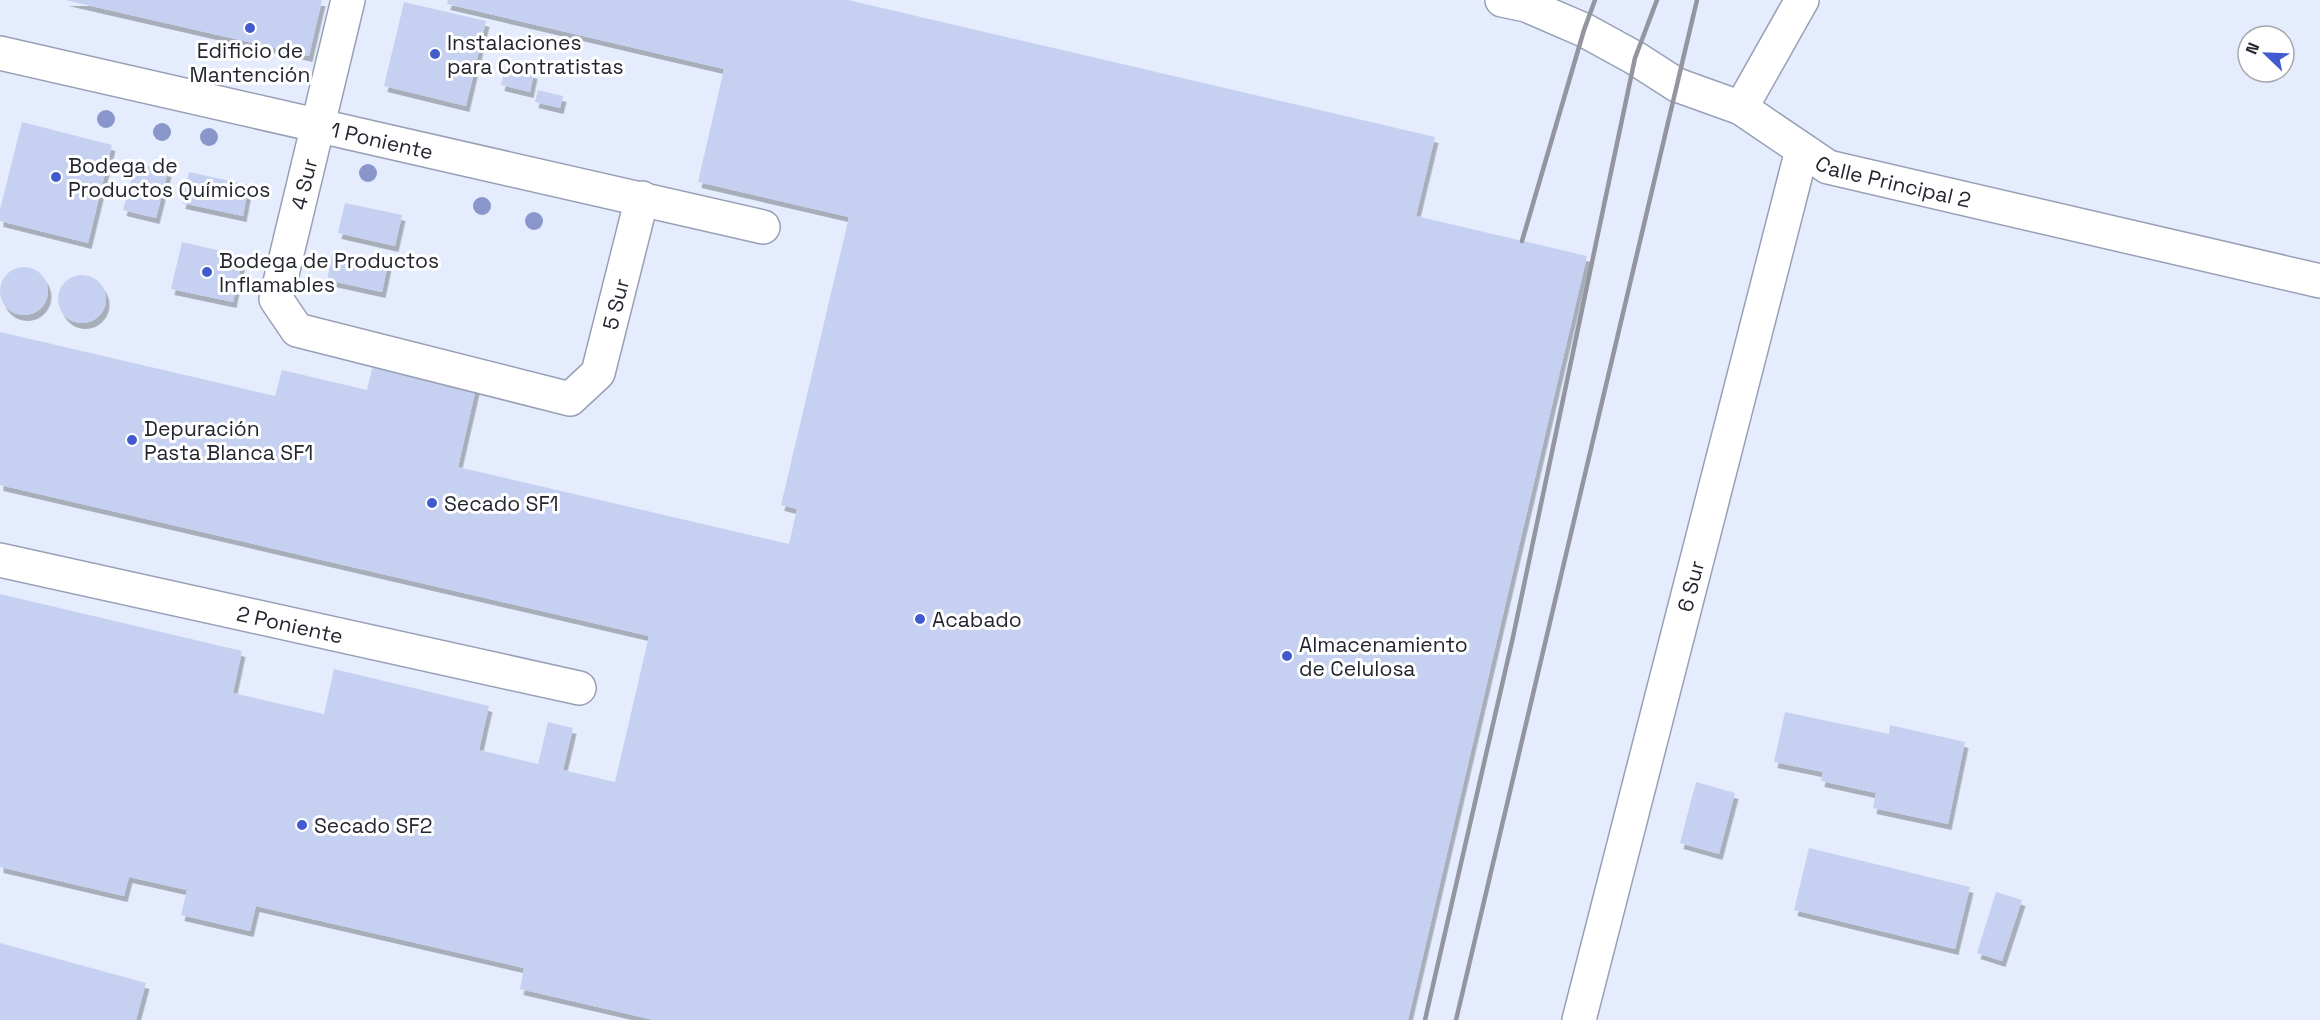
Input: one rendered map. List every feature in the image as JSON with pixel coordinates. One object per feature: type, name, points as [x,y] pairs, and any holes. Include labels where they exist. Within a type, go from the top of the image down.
[{"type":"lane","name":"4 Sur","points":[[348,0],[276,298],[297,330],[570,399]]},
{"type":"lane","points":[[1741,108],[1802,0]]},
{"type":"lane","name":"Calle Principal 2","points":[[1519,2],[1584,30],[1635,58],[1677,85],[1741,108],[1828,167],[2320,281]]},
{"type":"lane","name":"1 Poniente","points":[[0,53],[763,226]]},
{"type":"lane","name":"6 Sur","points":[[1579,1020],[1802,150]]},
{"type":"lane","name":"5 Sur","points":[[570,399],[598,373],[642,198]]},
{"type":"lane","name":"2 Poniente","points":[[0,560],[579,688]]},
{"type":"shaded area","points":[[0,0],[2320,0],[2320,1020],[0,1020]]},
{"type":"building","name":"Edificio de Mantención","points":[[65,0],[322,0],[309,56]]},
{"type":"building","points":[[448,0],[848,0],[1435,137],[1416,216],[1587,256],[1408,1020],[654,1020],[520,989],[524,968],[256,906],[250,931],[181,915],[187,890],[129,877],[124,896],[0,867],[0,594],[242,651],[233,693],[324,714],[334,669],[489,706],[479,750],[538,764],[548,722],[573,728],[563,770],[615,782],[649,636],[0,485],[0,332],[275,396],[282,370],[367,390],[374,361],[477,384],[458,467],[789,544],[797,509],[781,505],[849,217],[698,182],[724,69],[447,4]]},
{"type":"building","name":"Instalaciones para Contratistas","points":[[404,2],[486,21],[466,106],[384,86]]},
{"type":"building","points":[[505,67],[534,73],[530,92],[501,85]]},
{"type":"building","points":[[538,90],[563,96],[560,108],[535,102]]},
{"type":"building","name":"Bodega de Productos Químicos","points":[[22,122],[112,145],[88,243],[0,221],[0,210]]},
{"type":"building","points":[[136,163],[168,171],[156,218],[123,210]]},
{"type":"building","points":[[189,172],[249,185],[243,216],[182,203]]},
{"type":"building","points":[[345,203],[402,215],[395,246],[338,233]]},
{"type":"building","name":"Bodega de Productos Inflamables","points":[[182,242],[243,256],[233,302],[171,289]]},
{"type":"building","points":[[333,252],[388,264],[382,292],[327,280]]},
{"type":"building","points":[[19,267],[29,267],[41,274],[48,286],[48,296],[41,308],[29,315],[19,315],[4,304],[0,296],[0,286],[11,271]]},
{"type":"building","points":[[77,275],[87,275],[99,282],[106,294],[106,304],[99,316],[87,323],[77,323],[62,312],[58,304],[58,294],[69,279]]},
{"type":"building","points":[[1785,712],[1889,734],[1890,725],[1965,742],[1948,824],[1873,808],[1876,793],[1821,781],[1823,772],[1774,762]]},
{"type":"building","points":[[1696,782],[1735,793],[1719,854],[1680,843]]},
{"type":"building","points":[[1809,848],[1970,887],[1955,949],[1794,910]]},
{"type":"building","points":[[1996,892],[2022,900],[2002,961],[1977,953]]},
{"type":"building","points":[[0,943],[146,983],[136,1020],[0,1020]]},
{"type":"railway","points":[[1522,241],[1584,30],[1595,0]]},
{"type":"railway","points":[[1425,1020],[1513,637],[1635,58],[1657,0]]},
{"type":"railway","points":[[1456,1020],[1697,0]]},
{"type":"place","name":"Edificio de Mantención","points":[[250,28]]},
{"type":"place","name":"Instalaciones para Contratistas","points":[[435,54]]},
{"type":"place","name":"Bodega de Productos Químicos","points":[[56,177]]},
{"type":"place","name":"Bodega de Productos Inflamables","points":[[207,272]]},
{"type":"place","name":"Depuración Pasta Blanca SF1","points":[[132,440]]},
{"type":"place","name":"Secado SF1","points":[[432,503]]},
{"type":"place","name":"Acabado","points":[[920,619]]},
{"type":"place","name":"Almacenamiento de Celulosa","points":[[1287,656]]},
{"type":"place","name":"Secado SF2","points":[[302,825]]}]
